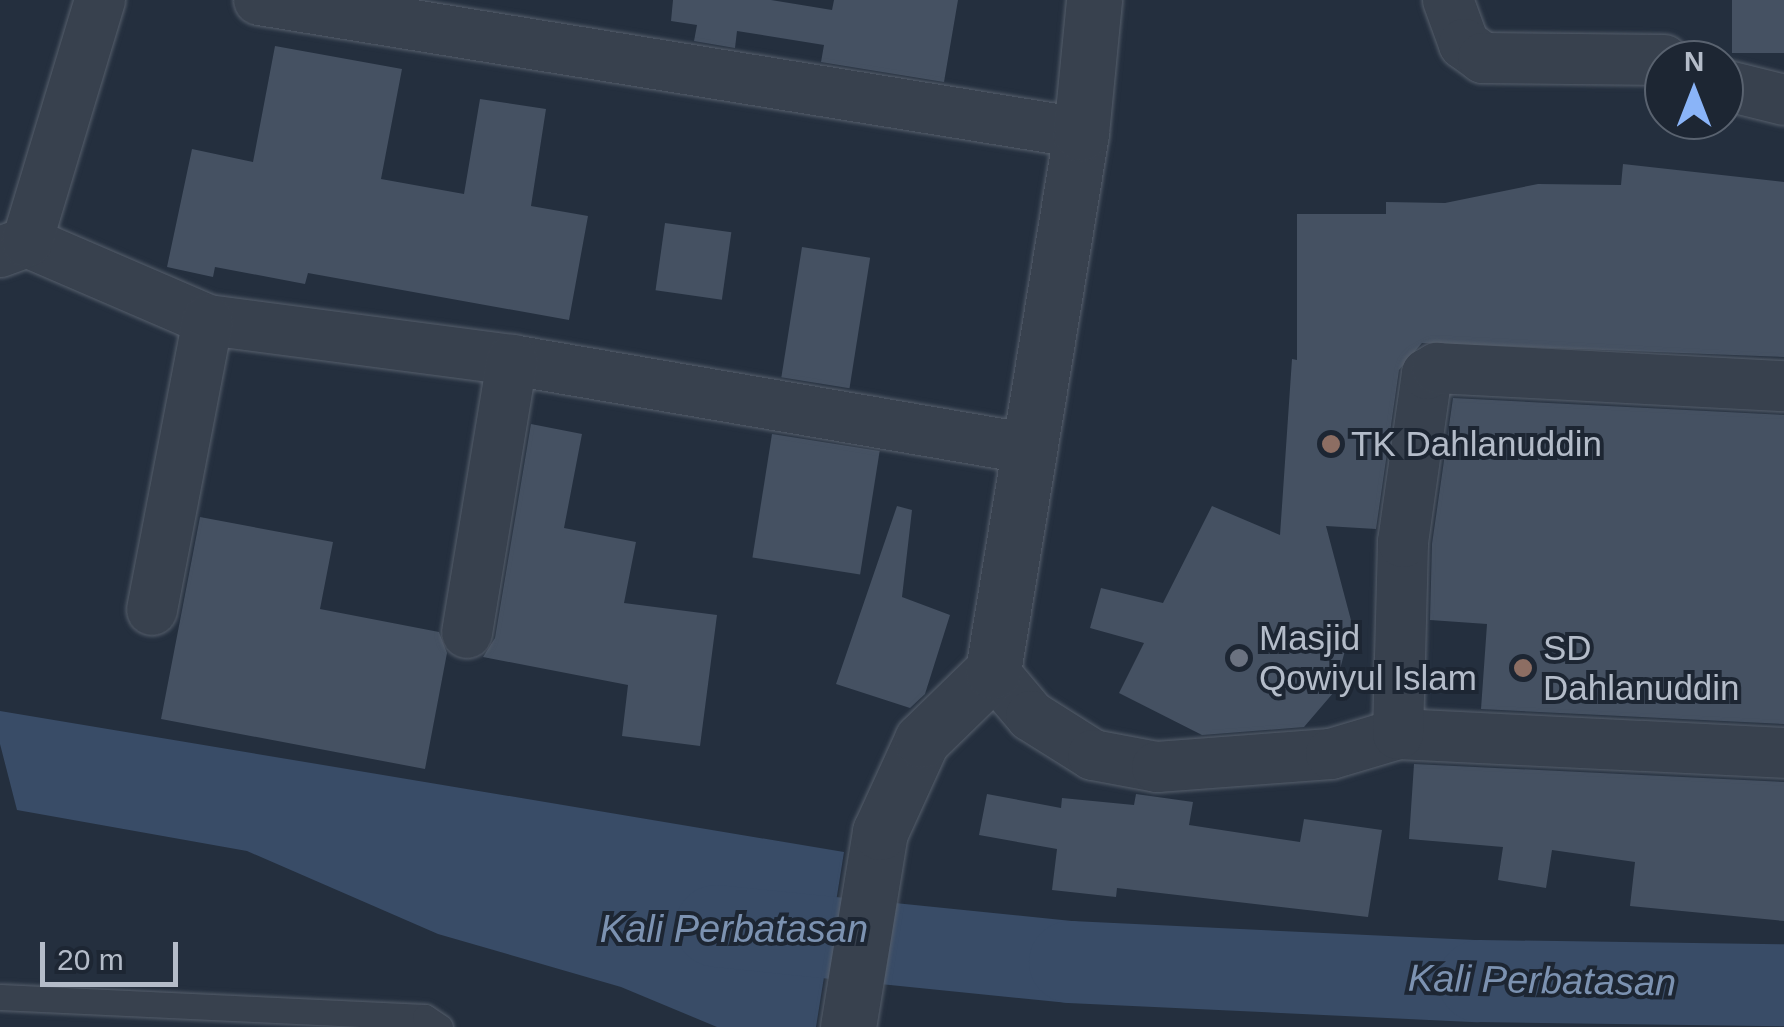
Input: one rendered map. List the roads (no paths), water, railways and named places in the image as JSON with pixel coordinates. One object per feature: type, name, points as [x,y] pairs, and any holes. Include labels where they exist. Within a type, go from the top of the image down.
[{"type":"street","points":[[100,0],[14,247],[208,320],[512,360],[1031,449]]},
{"type":"street","points":[[259,0],[1081,133]]},
{"type":"street","points":[[848,1027],[880,832],[922,740],[993,671],[1081,133],[1094,0]]},
{"type":"street","points":[[1448,0],[1464,44],[1483,58],[1644,60]]},
{"type":"street","points":[[1744,89],[1784,100]]},
{"type":"street","points":[[152,610],[208,320]]},
{"type":"street","points":[[467,633],[512,360]]},
{"type":"street","points":[[1398,734],[1403,542],[1427,374],[1437,368],[1784,386]]},
{"type":"street","points":[[993,671],[1031,716],[1093,754],[1157,768],[1332,754],[1398,734],[1784,753]]},
{"type":"lane","points":[[0,997],[425,1017],[440,1027]]},
{"type":"water","name":"Kali Perbatasan","points":[[0,711],[844,852],[816,1027],[717,1027],[621,987],[438,934],[247,851],[17,810],[0,744]]},
{"type":"waterway","name":"Kali Perbatasan","points":[[716,926],[1070,962],[1479,981],[1784,985]]},
{"type":"place","name":"TK Dahlanuddin","points":[[1331,444]]},
{"type":"place","name":"Masjid Qowiyul Islam","points":[[1239,658]]},
{"type":"place","name":"SD Dahlanuddin","points":[[1523,668]]}]
